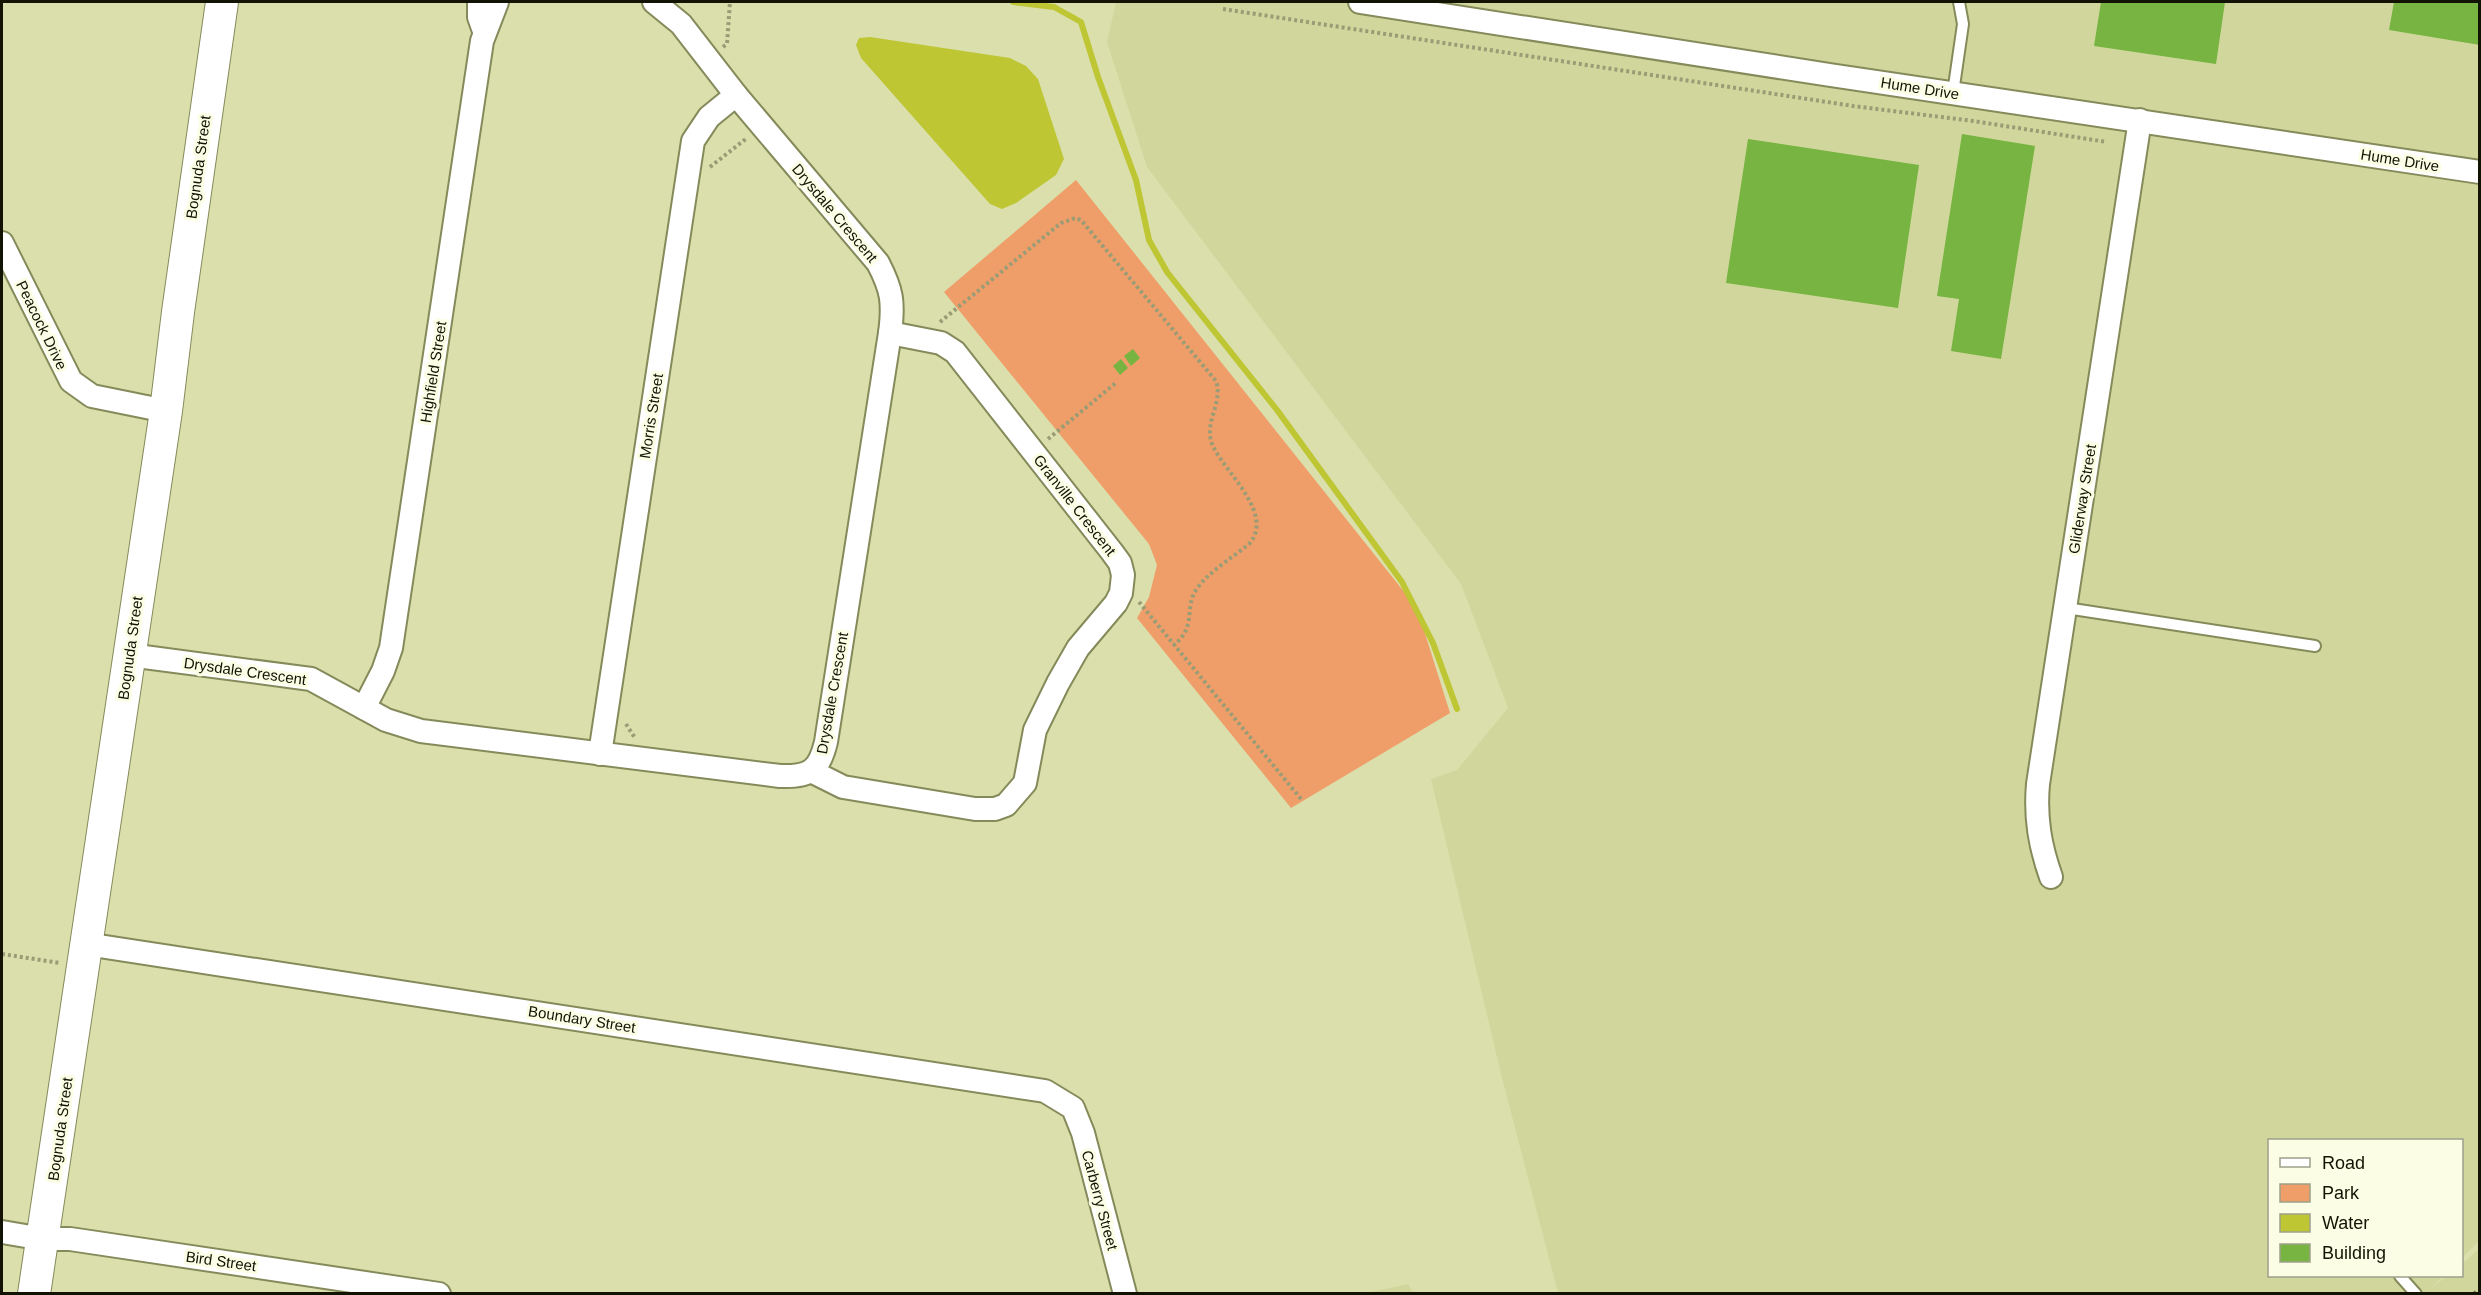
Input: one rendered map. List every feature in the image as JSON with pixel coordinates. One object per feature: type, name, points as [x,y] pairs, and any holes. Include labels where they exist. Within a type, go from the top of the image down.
[{"type":"street","name":"Bognuda Street","points":[[34,1293],[166,411],[177,312],[222,2]]},
{"type":"street","name":"Highfield Street","points":[[479,2],[479,17],[484,31]]},
{"type":"street","name":"Highfield Street","points":[[364,708],[383,672],[391,648],[484,31],[492,19],[497,2]]},
{"type":"street","name":"Drysdale Crescent","points":[[129,655],[311,679],[386,720],[421,731],[780,776],[796,777],[811,771],[822,759],[890,333],[893,309],[892,292],[878,263],[736,95],[681,24],[654,2]]},
{"type":"street","name":"Hume Drive","points":[[1360,2],[2480,172]]},
{"type":"street","name":"Morris Street","points":[[600,754],[693,141],[709,117],[736,95]]},
{"type":"street","name":"Gliderway Street","points":[[2051,877],[2039,836],[2036,806],[2140,120]]},
{"type":"street","name":"Peacock Drive","points":[[2,243],[71,381],[92,396],[166,411]]},
{"type":"street","name":"Granville Crescent","points":[[811,771],[843,787],[975,809],[994,809],[1006,805],[1025,783],[1035,730],[1067,664],[1116,603],[1123,584],[1120,563],[955,352],[941,343],[890,333]]},
{"type":"street","name":"Boundary Street","points":[[85,955],[1006,1084],[1046,1091],[1073,1108]]},
{"type":"street","name":"Carberry Street","points":[[1073,1108],[1083,1133],[1125,1293]]},
{"type":"street","name":"Bird Street","points":[[2,1232],[43,1239],[70,1239],[440,1293]]},
{"type":"lane","points":[[1953,93],[1963,24],[1959,2]]},
{"type":"lane","points":[[2066,608],[2315,646]]},
{"type":"lane","points":[[2402,1277],[2416,1293]]},
{"type":"path","points":[[718,51],[727,44],[730,2]]},
{"type":"path","points":[[1223,9],[1853,106],[1973,121],[2107,142]]},
{"type":"path","points":[[932,322],[939,323],[946,318],[1061,223],[1075,218],[1081,220],[1216,381],[1219,390],[1209,424],[1209,437],[1219,458],[1253,505],[1257,527],[1254,538],[1249,544],[1201,584],[1194,593],[1185,636],[1174,645]]},
{"type":"path","points":[[1047,439],[1117,382]]},
{"type":"path","points":[[1138,601],[1301,799]]},
{"type":"path","points":[[2,954],[85,955]]},
{"type":"shaded area","points":[[1116,2],[2479,2],[2479,1241],[2463,1257],[2463,1139],[2268,1139],[2268,1277],[2442,1277],[2430,1289],[2446,1277],[2463,1277],[2463,1263],[2479,1249],[2479,1293],[1558,1293],[1501,1074],[1431,779],[1457,770],[1508,708],[1461,584],[1147,167],[1107,42]]},
{"type":"shaded area","points":[[1408,1284],[1413,1293],[1366,1293]]},
{"type":"green space","points":[[1076,180],[1417,608],[1450,713],[1291,808],[1137,618],[1149,597],[1157,565],[1149,544],[944,292]]},
{"type":"water","points":[[870,37],[1010,58],[1026,66],[1038,79],[1064,159],[1056,175],[1016,203],[1002,209],[990,204],[861,58],[856,45],[859,38]]},
{"type":"building","points":[[2101,2],[2225,2],[2216,64],[2094,46]]},
{"type":"building","points":[[2394,2],[2480,2],[2480,45],[2389,30]]},
{"type":"building","points":[[1962,134],[2035,146],[2001,359],[1951,351],[1959,299],[1937,296]]},
{"type":"building","points":[[1748,139],[1919,165],[1898,308],[1726,283]]},
{"type":"building","points":[[1133,349],[1140,358],[1131,366],[1124,356]]},
{"type":"building","points":[[1121,359],[1128,368],[1120,375],[1113,366]]},
{"type":"waterway","points":[[1013,2],[1054,7],[1081,22],[1098,77],[1136,180],[1149,240],[1167,272],[1277,410],[1402,582],[1433,643],[1457,709]]},
{"type":"railway","points":[[2474,1294],[2480,1289]]}]
